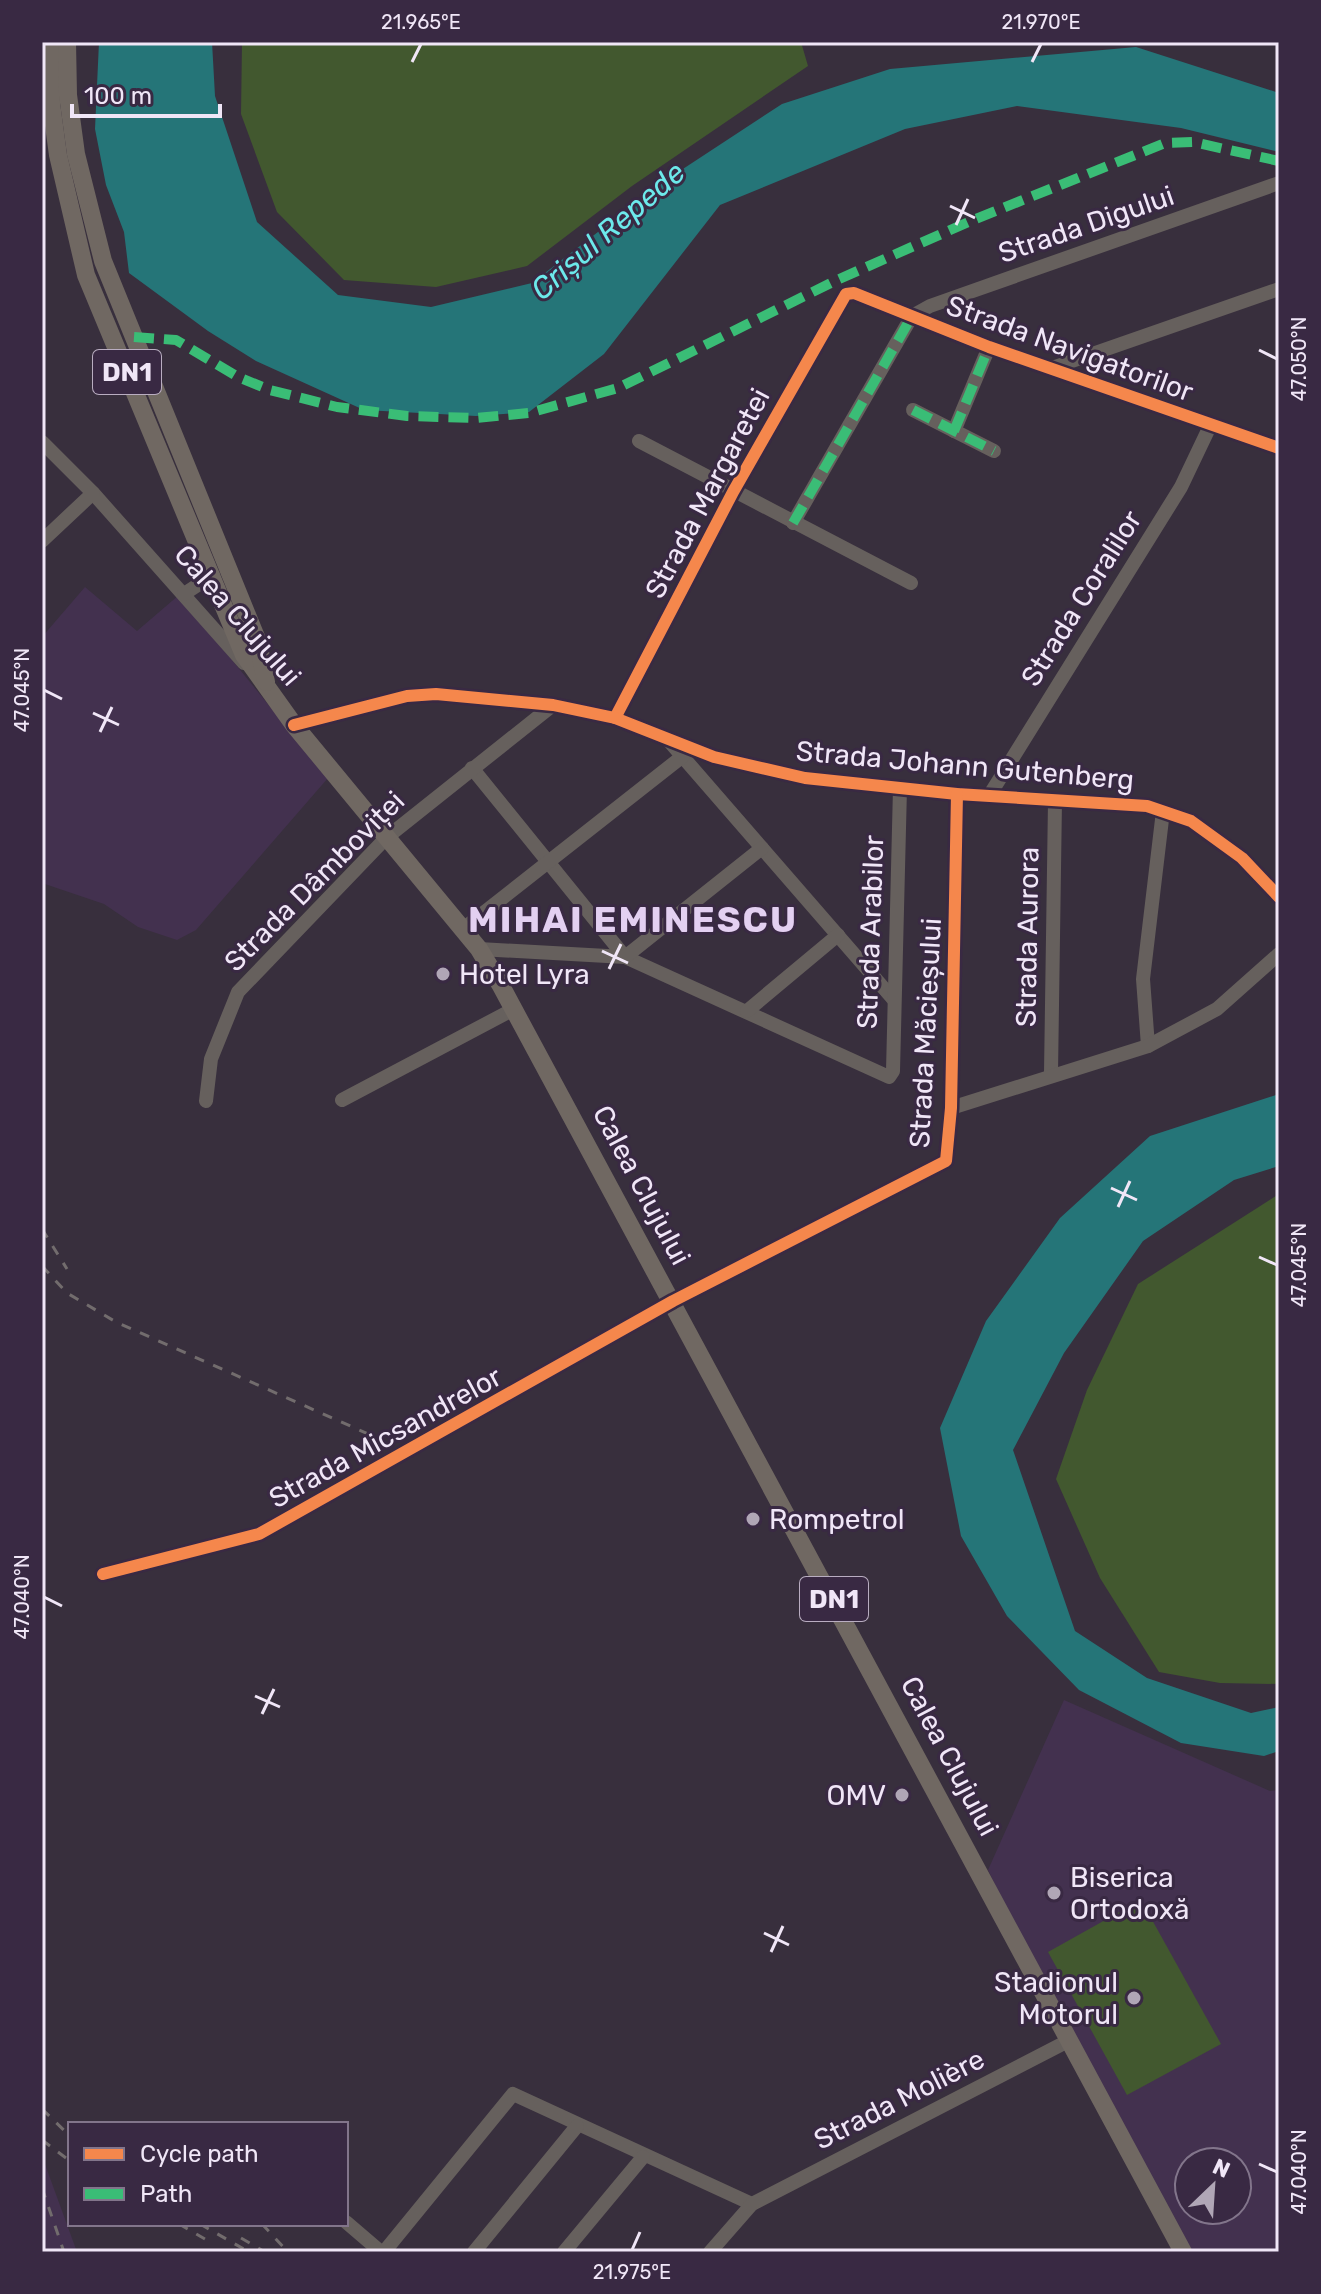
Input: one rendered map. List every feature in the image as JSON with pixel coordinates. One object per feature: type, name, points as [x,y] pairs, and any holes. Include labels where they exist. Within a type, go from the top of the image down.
[{"type":"main road","name":"DN1","points":[[50,42],[51,103],[58,155],[86,275],[211,551],[258,642],[266,684]]},
{"type":"main road","name":"DN1","points":[[67,42],[73,137],[92,226],[211,551],[213,575],[244,655],[266,684]]},
{"type":"main road","points":[[213,575],[222,574],[227,579],[246,632],[258,642]]},
{"type":"main road","name":"Calea Clujului","points":[[266,684],[294,725],[479,949],[673,1301],[1183,2252]]},
{"type":"street","name":"Strada Digului","points":[[912,316],[930,306],[1279,183]]},
{"type":"street","points":[[1052,368],[1279,289]]},
{"type":"street","name":"Strada Navigatorilor","points":[[846,294],[854,293],[989,347],[1279,448]]},
{"type":"street","name":"Strada Margaretei","points":[[615,718],[733,492],[846,294]]},
{"type":"street","points":[[793,523],[912,316]]},
{"type":"street","points":[[954,431],[989,347]]},
{"type":"street","points":[[913,410],[994,451]]},
{"type":"street","name":"Strada Coralilor","points":[[989,796],[1181,487],[1211,424]]},
{"type":"street","points":[[639,441],[911,583]]},
{"type":"street","name":"Calea Clujului","points":[[42,442],[93,493],[266,684]]},
{"type":"street","points":[[42,541],[93,493]]},
{"type":"street","points":[[184,594],[213,575]]},
{"type":"street","name":"Strada Johann Gutenberg","points":[[294,725],[421,695],[553,705],[615,718],[738,764],[805,778],[957,794],[1127,803],[1191,821],[1242,858],[1279,897]]},
{"type":"street","name":"Strada Dâmboviței","points":[[206,1101],[211,1059],[238,992],[386,838],[553,705]]},
{"type":"street","points":[[666,737],[894,1000]]},
{"type":"street","points":[[463,929],[683,756]]},
{"type":"street","points":[[472,768],[625,957]]},
{"type":"street","name":"Strada Arabilor","points":[[747,1011],[889,1077],[893,1071],[900,788]]},
{"type":"street","name":"Strada Măcieșului","points":[[673,1301],[946,1161],[951,1108],[957,794]]},
{"type":"street","name":"Strada Aurora","points":[[1051,1073],[1055,801]]},
{"type":"street","points":[[1148,1046],[1143,979],[1163,811]]},
{"type":"street","points":[[625,957],[762,848]]},
{"type":"street","points":[[479,949],[625,957],[747,1011],[838,935]]},
{"type":"street","points":[[951,1108],[1051,1073],[1148,1046],[1217,1009],[1279,954]]},
{"type":"street","points":[[342,1100],[514,1009]]},
{"type":"street","name":"Strada Micsandrelor","points":[[103,1574],[259,1534],[673,1301]]},
{"type":"street","name":"Strada Molière","points":[[710,2252],[752,2204],[1070,2040]]},
{"type":"street","points":[[348,2224],[382,2252],[513,2094],[643,2157],[752,2204]]},
{"type":"street","points":[[474,2252],[577,2126]]},
{"type":"street","points":[[564,2252],[643,2157]]},
{"type":"shaded area","points":[[242,42],[801,42],[808,66],[632,186],[527,266],[436,287],[344,280],[277,212],[241,114]]},
{"type":"shaded area","points":[[85,587],[137,631],[179,595],[328,778],[196,930],[177,940],[138,927],[104,904],[42,883],[42,637]]},
{"type":"shaded area","points":[[1279,1194],[1279,1684],[1220,1683],[1159,1672],[1100,1578],[1056,1479],[1087,1390],[1138,1284]]},
{"type":"shaded area","points":[[1064,1700],[1270,1791],[1279,1790],[1279,2252],[1185,2252],[1070,2040],[988,1870]]},
{"type":"shaded area","name":"Stadionul Motorul","points":[[1141,1900],[1221,2044],[1127,2095],[1048,1952]]},
{"type":"shaded area","points":[[42,2156],[77,2252],[42,2252]]},
{"type":"water","name":"Crișul Repede","points":[[99,42],[212,42],[215,96],[257,222],[338,295],[431,307],[532,283],[660,184],[782,104],[890,69],[1136,47],[1279,93],[1279,152],[1181,128],[1017,106],[905,129],[720,205],[604,354],[529,412],[476,416],[364,410],[256,361],[208,331],[129,273],[124,232],[106,185],[95,129]]},
{"type":"water","points":[[1279,1094],[1279,1166],[1234,1180],[1143,1241],[1064,1353],[1013,1450],[1075,1631],[1147,1678],[1251,1713],[1279,1707],[1279,1751],[1264,1756],[1181,1743],[1079,1690],[1007,1616],[961,1536],[940,1428],[986,1321],[1060,1218],[1150,1136]]},
{"type":"railway","points":[[42,1229],[67,1269]]},
{"type":"railway","points":[[42,1266],[67,1293],[116,1322],[375,1437]]},
{"type":"railway","points":[[42,2109],[68,2134]]},
{"type":"railway","points":[[42,2140],[68,2160]]},
{"type":"railway","points":[[42,2188],[64,2252]]},
{"type":"railway","points":[[182,2226],[210,2242]]},
{"type":"railway","points":[[204,2226],[249,2252]]},
{"type":"railway","points":[[264,2226],[288,2252]]},
{"type":"railway","points":[[241,2238],[265,2252]]},
{"type":"marked path","points":[[134,337],[176,340],[238,377],[270,390],[337,407],[407,416],[476,418],[529,413],[618,388],[837,280],[973,220],[1165,143],[1193,142],[1279,161]]},
{"type":"marked path","points":[[793,523],[912,316]]},
{"type":"marked path","points":[[954,431],[989,347]]},
{"type":"marked path","points":[[913,410],[994,451]]},
{"type":"cycle path","points":[[615,718],[733,492],[846,294],[854,293],[989,347],[1279,448]]},
{"type":"cycle path","points":[[294,725],[407,696],[436,694],[553,705],[615,718],[714,757],[805,778],[957,794],[1147,806],[1191,821],[1242,858],[1279,897]]},
{"type":"cycle path","points":[[103,1574],[259,1534],[673,1301],[946,1161],[951,1108],[957,794]]},
{"type":"place","name":"Hotel Lyra","points":[[443,974]]},
{"type":"place","name":"Rompetrol","points":[[753,1519]]},
{"type":"place","name":"OMV","points":[[902,1795]]},
{"type":"place","name":"Biserica Ortodoxă","points":[[1054,1893]]},
{"type":"place","name":"Stadionul Motorul","points":[[1134,1998]]},
{"type":"district","name":"MIHAI EMINESCU","points":[[633,919]]}]
